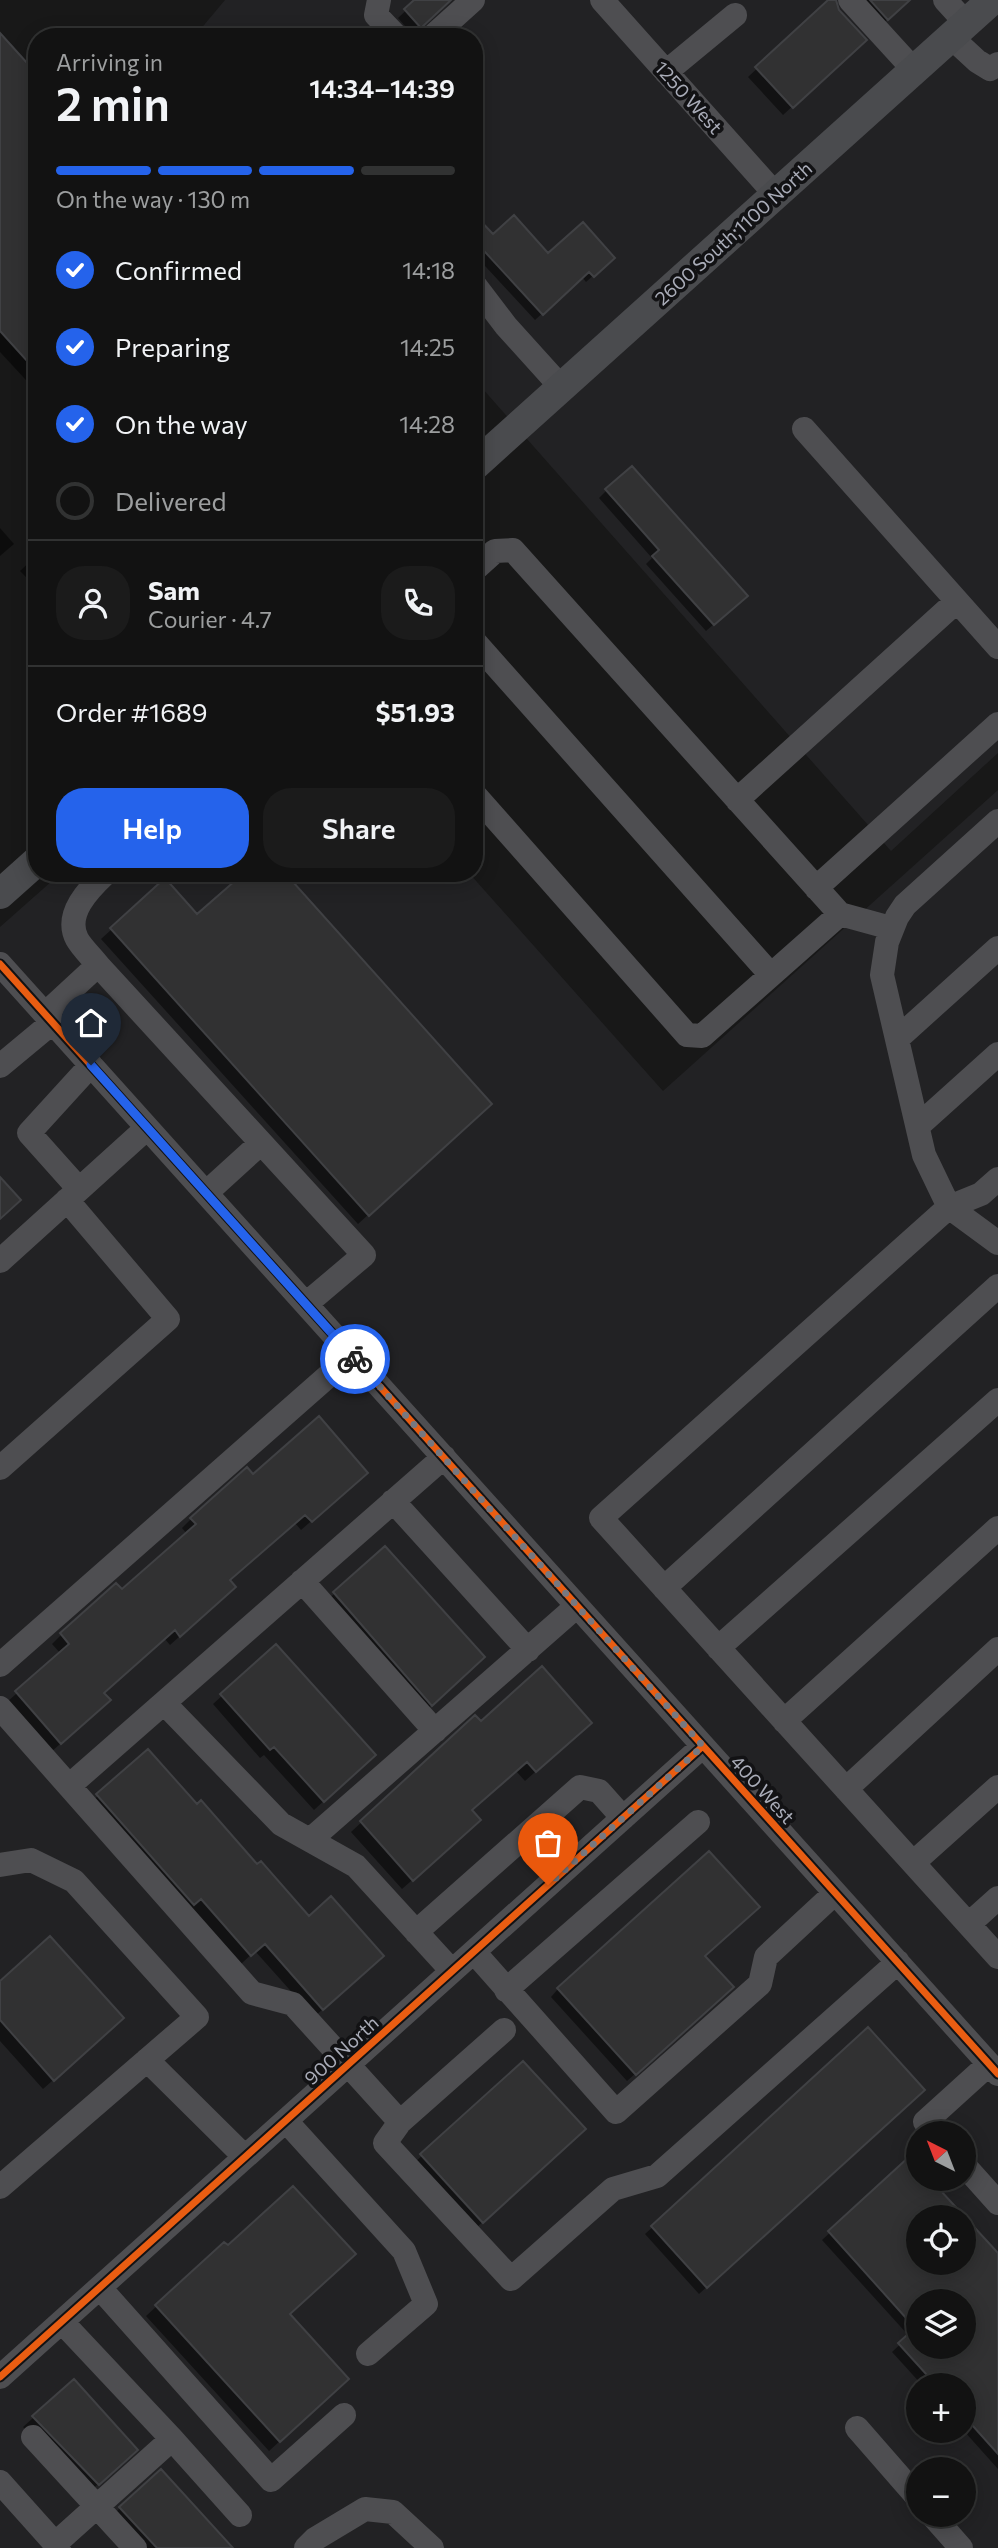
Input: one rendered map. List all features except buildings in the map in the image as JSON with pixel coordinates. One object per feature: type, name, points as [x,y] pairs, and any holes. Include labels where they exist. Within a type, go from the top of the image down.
[{"type":"main road","name":"2600 South;1100 North","points":[[483,458],[992,0]]},
{"type":"main road","points":[[0,894],[28,869]]},
{"type":"street","points":[[379,0],[376,15],[388,28]]},
{"type":"street","points":[[442,28],[473,0]]},
{"type":"street","name":"1250 West","points":[[602,0],[776,195]]},
{"type":"street","points":[[850,0],[914,70]]},
{"type":"street","points":[[945,0],[958,30],[977,61],[990,69],[998,64]]},
{"type":"street","points":[[666,72],[735,15]]},
{"type":"street","points":[[483,296],[506,326],[562,388]]},
{"type":"street","points":[[804,429],[998,647]]},
{"type":"street","points":[[483,562],[495,551],[513,550],[840,914],[891,928]]},
{"type":"street","points":[[737,800],[957,601]]},
{"type":"street","points":[[483,651],[771,975]]},
{"type":"street","points":[[816,888],[998,723]]},
{"type":"street","points":[[483,804],[687,1035],[702,1036],[840,914]]},
{"type":"street","points":[[998,821],[905,905],[891,928],[882,975],[925,1155],[949,1207],[998,1243]]},
{"type":"street","points":[[96,882],[74,912],[76,938],[364,1255],[306,1304]]},
{"type":"street","points":[[897,1039],[998,948]]},
{"type":"street","name":"400 West","points":[[0,964],[994,2069]]},
{"type":"street","points":[[0,1066],[98,965]]},
{"type":"street","points":[[918,1126],[998,1054]]},
{"type":"street","points":[[0,1468],[168,1319],[29,1133],[91,1065]]},
{"type":"street","points":[[0,1261],[147,1128]]},
{"type":"street","points":[[206,1193],[261,1143]]},
{"type":"street","points":[[998,1179],[981,1194],[949,1207],[601,1518],[998,1957]]},
{"type":"street","points":[[664,1588],[998,1286]]},
{"type":"street","points":[[0,1665],[352,1355]]},
{"type":"street","points":[[718,1648],[998,1400]]},
{"type":"street","points":[[69,1787],[443,1457]]},
{"type":"street","points":[[393,1501],[528,1650]]},
{"type":"street","points":[[784,1720],[998,1528]]},
{"type":"street","points":[[302,1581],[435,1731]]},
{"type":"street","points":[[310,1840],[577,1606]]},
{"type":"street","points":[[846,1789],[998,1649]]},
{"type":"street","points":[[164,1703],[281,1824],[356,1866],[452,1971]]},
{"type":"street","points":[[0,1708],[252,1993],[293,2004],[400,2122]]},
{"type":"street","name":"900 North","points":[[0,2377],[703,1746]]},
{"type":"street","points":[[416,1932],[580,1787],[599,1791],[623,1818]]},
{"type":"street","points":[[913,1863],[998,1787]]},
{"type":"street","points":[[506,1990],[698,1822]]},
{"type":"street","points":[[0,1866],[31,1860],[74,1881],[197,2017],[0,2188]]},
{"type":"street","points":[[474,1952],[616,2112],[760,1984],[766,1956],[835,1893]]},
{"type":"street","points":[[969,1924],[998,1898]]},
{"type":"street","points":[[504,2030],[400,2122],[385,2143],[511,2278],[612,2189],[657,2176],[898,1962]]},
{"type":"street","points":[[147,2060],[245,2157]]},
{"type":"street","points":[[926,2121],[994,2069]]},
{"type":"street","points":[[286,2121],[404,2251],[426,2304],[368,2354]]},
{"type":"street","points":[[976,2178],[998,2203]]},
{"type":"street","points":[[100,2288],[271,2480],[344,2415]]},
{"type":"street","points":[[62,2322],[240,2515]]},
{"type":"street","points":[[858,2428],[906,2484]]},
{"type":"street","points":[[33,2438],[135,2548]]},
{"type":"street","points":[[0,2482],[57,2546],[172,2439]]},
{"type":"street","points":[[306,2548],[315,2539],[365,2509],[393,2512],[432,2548]]},
{"type":"street","points":[[943,2527],[961,2548]]},
{"type":"shaded area","points":[[225,0],[998,0],[998,753],[891,851],[483,389],[483,28],[202,28]]},
{"type":"shaded area","points":[[998,790],[998,2548],[0,2548],[0,927],[51,882],[477,882],[663,1091]]},
{"type":"cycle path","points":[[0,964],[998,2074]]},
{"type":"cycle path","points":[[0,2377],[703,1746]]},
{"type":"way so far","points":[[355,1359],[703,1746],[548,1885]]},
{"type":"route","points":[[91,1065],[355,1359]]}]
